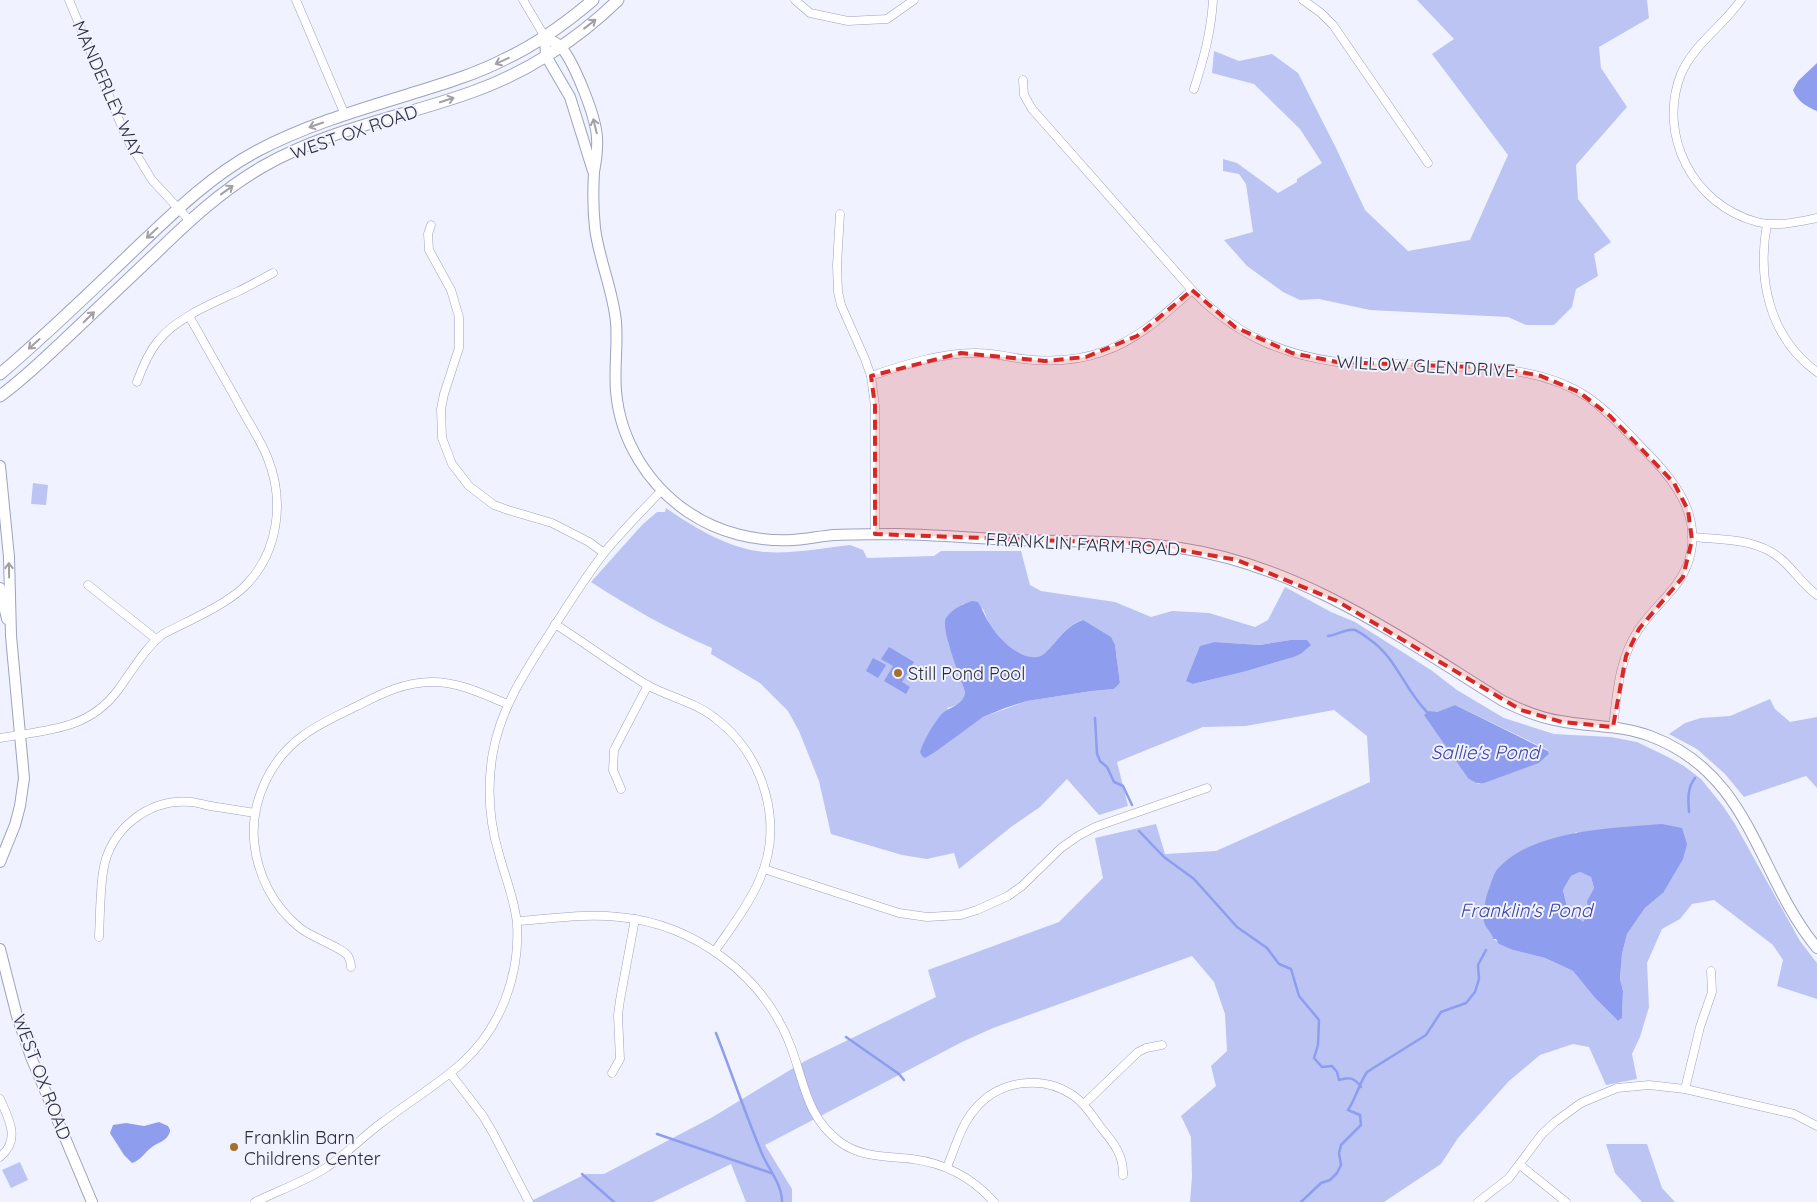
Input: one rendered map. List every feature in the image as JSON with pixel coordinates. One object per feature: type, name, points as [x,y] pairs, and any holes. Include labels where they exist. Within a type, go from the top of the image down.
[{"type":"main road","name":"WEST OX ROAD","points":[[0,374],[47,333],[178,209],[213,180],[255,152],[287,136],[463,77],[506,60],[545,37],[593,0]]},
{"type":"main road","name":"WEST OX ROAD","points":[[0,396],[52,352],[190,221],[231,187],[289,153],[346,131],[472,92],[505,79],[561,46],[596,20],[618,0]]},
{"type":"street","name":"MANDERLEY WAY","points":[[69,0],[127,139],[152,180],[190,221]]},
{"type":"street","points":[[296,0],[345,115]]},
{"type":"street","points":[[523,0],[545,37],[561,46]]},
{"type":"street","points":[[796,0],[810,13],[848,22],[887,19],[914,0]]},
{"type":"street","points":[[1194,89],[1208,46],[1213,0]]},
{"type":"street","points":[[1303,0],[1321,13],[1333,25],[1428,163]]},
{"type":"street","points":[[1741,0],[1729,16],[1699,46],[1682,73],[1675,97],[1677,144],[1684,162],[1703,190],[1718,203],[1734,213],[1767,224],[1790,224],[1817,218]]},
{"type":"street","name":"FRANKLIN FARM ROAD","points":[[545,37],[546,56],[570,97],[594,174]]},
{"type":"street","name":"FRANKLIN FARM ROAD","points":[[561,46],[581,84],[597,134],[594,208],[597,238],[616,319],[615,390],[618,409],[626,435],[644,468],[662,490],[688,512],[705,522],[740,535],[774,540],[831,535],[875,534],[1146,544],[1203,552],[1272,571],[1337,601],[1521,710],[1562,722],[1634,731],[1665,742],[1705,769],[1734,801],[1786,899],[1805,932],[1817,948]]},
{"type":"street","name":"WILLOW GLEN DRIVE","points":[[1023,80],[1024,95],[1032,109],[1192,290],[1218,315],[1235,327],[1266,344],[1292,354],[1337,362],[1501,368],[1541,376],[1579,392],[1610,416],[1674,483],[1688,510],[1692,538],[1689,559],[1683,577],[1676,588],[1639,629],[1626,656],[1617,690],[1613,727]]},
{"type":"street","points":[[840,214],[837,265],[838,292],[841,305],[871,376],[876,406],[875,534]]},
{"type":"street","points":[[1767,224],[1763,269],[1771,310],[1790,344],[1817,372]]},
{"type":"street","points":[[431,225],[428,234],[429,250],[451,290],[459,317],[459,348],[444,394],[441,416],[442,438],[452,464],[469,486],[494,504],[552,523],[590,542],[604,553]]},
{"type":"street","points":[[137,382],[145,361],[166,332],[189,316],[218,300],[273,273]]},
{"type":"street","points":[[871,376],[889,369],[961,354],[992,354],[1046,360],[1065,360],[1086,356],[1119,345],[1137,336],[1192,290]]},
{"type":"street","points":[[0,738],[67,727],[94,713],[116,693],[147,648],[156,639],[226,600],[244,586],[263,563],[273,537],[276,522],[276,490],[273,474],[267,457],[189,316]]},
{"type":"street","points":[[0,466],[9,557],[11,636],[24,778],[15,825],[0,862]]},
{"type":"street","points":[[255,1202],[326,1168],[382,1122],[450,1073],[477,1047],[489,1031],[506,997],[516,958],[517,921],[494,836],[490,794],[493,752],[498,730],[523,674],[582,582],[604,553],[662,490]]},
{"type":"street","points":[[1692,538],[1744,542],[1769,550],[1790,566],[1803,583],[1817,595]]},
{"type":"street","points":[[88,585],[156,639]]},
{"type":"street","points":[[0,588],[11,636]]},
{"type":"street","points":[[555,624],[648,685],[699,707],[714,717],[738,740],[748,753],[762,781],[769,812],[768,853],[764,869],[752,896],[714,951]]},
{"type":"street","points":[[351,967],[348,956],[344,951],[318,940],[301,929],[282,911],[265,884],[257,859],[254,840],[255,813],[264,784],[273,768],[290,746],[310,731],[387,691],[416,683],[447,683],[462,686],[508,704]]},
{"type":"street","points":[[621,789],[613,770],[614,750],[648,685]]},
{"type":"street","points":[[764,869],[904,914],[927,917],[962,915],[993,904],[1008,896],[1022,886],[1061,848],[1095,827],[1207,788]]},
{"type":"street","points":[[99,937],[103,872],[106,858],[119,834],[138,816],[151,809],[177,802],[191,802],[255,813]]},
{"type":"street","points":[[517,921],[598,915],[635,919],[679,932],[714,951],[745,976],[770,1008],[790,1045],[810,1107],[831,1135],[862,1153],[927,1161],[946,1167],[968,1179],[994,1202]]},
{"type":"street","points":[[612,1073],[620,1059],[618,1015],[635,919]]},
{"type":"street","name":"WEST OX ROAD","points":[[0,949],[15,1008],[31,1057],[92,1202]]},
{"type":"street","points":[[1685,1089],[1700,1026],[1712,992],[1711,971]]},
{"type":"street","points":[[1084,1104],[1138,1052],[1146,1048],[1162,1045]]},
{"type":"street","points":[[450,1073],[493,1133],[529,1202]]},
{"type":"street","points":[[946,1167],[966,1121],[982,1101],[1005,1087],[1028,1082],[1052,1085],[1064,1090],[1084,1104],[1122,1157],[1123,1175]]},
{"type":"street","points":[[1478,1202],[1495,1191],[1520,1165],[1542,1134],[1555,1122],[1581,1103],[1617,1088],[1638,1085],[1685,1089],[1794,1114],[1817,1126]]},
{"type":"street","points":[[0,1099],[9,1117],[12,1130],[9,1146],[0,1157]]},
{"type":"street","points":[[1520,1165],[1566,1202]]},
{"type":"highlighted area","points":[[1192,290],[1235,327],[1292,353],[1337,362],[1501,368],[1541,376],[1579,392],[1610,416],[1674,483],[1688,510],[1692,540],[1683,577],[1639,629],[1626,656],[1613,727],[1562,722],[1521,710],[1337,601],[1237,560],[1146,544],[875,534],[875,406],[871,376],[961,353],[1045,361],[1086,357],[1137,336]]},
{"type":"shaded area","points":[[1417,0],[1647,0],[1649,18],[1599,47],[1601,68],[1627,107],[1576,165],[1578,199],[1611,242],[1594,254],[1598,276],[1576,289],[1572,307],[1554,325],[1526,325],[1508,317],[1370,310],[1319,299],[1300,300],[1283,292],[1247,266],[1224,240],[1253,232],[1246,184],[1239,174],[1223,171],[1223,159],[1237,163],[1278,193],[1297,182],[1297,179],[1322,163],[1300,129],[1254,84],[1212,73],[1214,51],[1239,61],[1272,54],[1298,73],[1365,210],[1408,251],[1470,240],[1508,155],[1432,54],[1454,39]]},
{"type":"shaded area","points":[[33,483],[48,485],[46,505],[31,504]]},
{"type":"shaded area","points":[[666,508],[701,530],[738,547],[765,552],[797,551],[850,545],[863,550],[867,558],[934,556],[941,551],[1021,551],[1030,585],[1041,591],[1115,602],[1151,617],[1172,611],[1209,613],[1255,627],[1268,620],[1285,587],[1331,612],[1355,622],[1431,670],[1457,690],[1504,718],[1554,734],[1611,737],[1637,742],[1684,766],[1701,779],[1735,824],[1800,941],[1817,963],[1817,999],[1777,986],[1783,960],[1773,945],[1714,900],[1692,904],[1680,919],[1662,929],[1647,963],[1649,1007],[1640,1037],[1632,1054],[1637,1079],[1606,1085],[1589,1047],[1573,1044],[1540,1055],[1509,1081],[1458,1138],[1441,1164],[1384,1202],[1190,1202],[1192,1177],[1191,1137],[1181,1116],[1216,1086],[1211,1066],[1227,1051],[1225,1014],[1214,982],[1192,956],[993,1028],[962,1042],[765,1145],[792,1189],[792,1202],[746,1202],[731,1164],[653,1202],[529,1202],[586,1174],[604,1174],[711,1118],[805,1061],[936,997],[928,970],[1059,922],[1103,878],[1095,838],[1156,824],[1165,854],[1216,851],[1370,782],[1367,736],[1334,710],[1246,726],[1203,727],[1117,762],[1128,806],[1099,815],[1067,779],[1040,807],[1011,827],[959,869],[954,853],[927,859],[902,855],[831,834],[819,781],[799,731],[788,711],[760,683],[711,654],[712,648],[650,618],[591,582],[642,525],[657,512],[665,512]],"holes":[[[963,604],[983,609],[991,627],[1001,639],[1023,655],[1031,657],[1038,657],[1045,653],[1066,630],[1082,620],[1115,645],[1120,683],[1114,689],[1027,701],[983,717],[963,730],[947,708],[961,702],[965,692],[948,642],[946,618]],[[1290,640],[1307,649],[1294,657],[1193,684],[1215,642],[1260,645]],[[1455,705],[1548,750],[1549,754],[1539,763],[1478,784],[1437,712]],[[1576,832],[1663,893],[1645,908],[1627,934],[1622,954],[1620,979],[1623,991],[1622,1018],[1618,1021],[1595,998],[1573,971],[1545,958],[1513,950],[1493,939],[1492,936]]]},
{"type":"shaded area","points":[[1770,699],[1775,709],[1790,722],[1817,717],[1817,788],[1806,776],[1744,797],[1725,774],[1697,749],[1669,734],[1685,723],[1701,718],[1730,716]]},
{"type":"shaded area","points":[[1580,872],[1591,877],[1594,888],[1587,901],[1588,915],[1583,923],[1567,907],[1563,890],[1571,876]]},
{"type":"shaded area","points":[[1606,1144],[1647,1144],[1662,1188],[1675,1202],[1642,1202],[1615,1173]]},
{"type":"shaded area","points":[[20,1162],[28,1180],[11,1188],[2,1170]]},
{"type":"water","points":[[1817,63],[1817,111],[1803,103],[1793,90],[1798,81]]},
{"type":"water","points":[[972,601],[978,602],[995,632],[1008,645],[1023,655],[1031,657],[1038,657],[1045,653],[1066,630],[1083,620],[1111,637],[1115,645],[1120,683],[1114,689],[1027,701],[1005,708],[983,717],[925,758],[920,752],[931,729],[943,713],[961,701],[965,692],[948,643],[946,618],[954,609]]},
{"type":"water","points":[[1290,640],[1307,640],[1311,645],[1294,657],[1243,672],[1193,684],[1186,681],[1200,646],[1215,642],[1260,645]]},
{"type":"water","name":"Still Pond Pool","points":[[889,647],[914,662],[902,682],[910,687],[906,694],[884,681],[893,666],[881,659]]},
{"type":"water","points":[[873,658],[886,665],[878,678],[866,671]]},
{"type":"water","name":"Sallie's Pond","points":[[1455,705],[1548,751],[1549,754],[1539,763],[1484,783],[1474,782],[1468,778],[1424,715],[1429,711],[1437,712]]},
{"type":"water","name":"Franklin's Pond","points":[[1662,824],[1682,828],[1687,844],[1683,859],[1663,893],[1645,908],[1627,934],[1622,954],[1620,979],[1623,991],[1622,1018],[1618,1021],[1595,998],[1573,971],[1545,958],[1513,950],[1493,939],[1484,919],[1486,900],[1496,871],[1511,857],[1529,847],[1550,839],[1597,830]],"holes":[[[1580,872],[1591,877],[1594,888],[1587,901],[1588,915],[1583,922],[1567,907],[1563,890],[1571,876]]]},
{"type":"water","points":[[159,1122],[168,1126],[170,1131],[168,1136],[132,1163],[124,1155],[110,1133],[113,1125],[126,1123],[144,1126]]},
{"type":"waterway","points":[[1328,636],[1355,630],[1369,639],[1387,655],[1412,694],[1427,712]]},
{"type":"waterway","points":[[1095,718],[1097,754],[1100,761],[1107,767],[1114,782],[1123,786],[1132,805]]},
{"type":"waterway","points":[[1689,812],[1689,790],[1695,778]]},
{"type":"waterway","points":[[1139,831],[1164,857],[1194,879],[1237,927],[1267,948],[1279,964],[1291,969],[1299,996],[1319,1020],[1318,1045],[1314,1058],[1322,1067],[1332,1066],[1337,1072],[1339,1080],[1351,1079],[1356,1081],[1361,1087]]},
{"type":"waterway","points":[[1301,1202],[1321,1183],[1330,1180],[1337,1173],[1341,1165],[1339,1153],[1341,1145],[1361,1125],[1360,1115],[1348,1110],[1367,1072],[1426,1035],[1441,1012],[1466,1003],[1475,992],[1479,979],[1478,965],[1486,950]]},
{"type":"waterway","points":[[716,1033],[763,1156],[778,1184],[782,1202]]},
{"type":"waterway","points":[[846,1037],[899,1074],[904,1080]]},
{"type":"waterway","points":[[657,1134],[771,1173]]},
{"type":"waterway","points":[[582,1174],[614,1202]]},
{"type":"place","name":"Still Pond Pool","points":[[898,673]]},
{"type":"place","name":"Franklin Barn Childrens Center","points":[[234,1147]]}]
